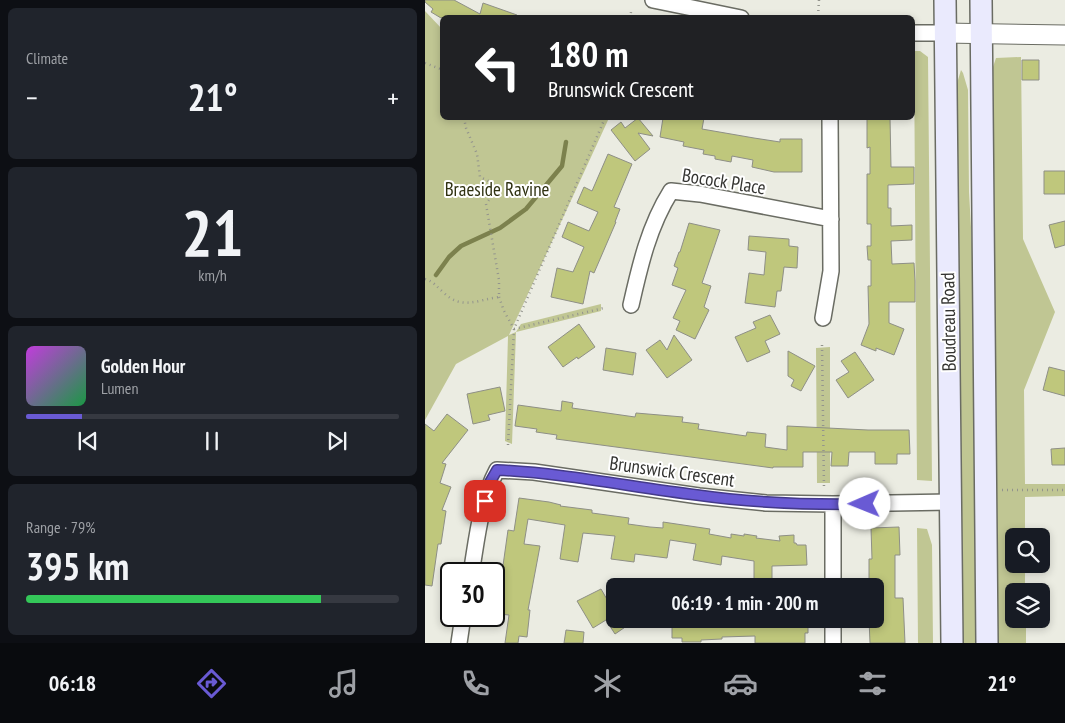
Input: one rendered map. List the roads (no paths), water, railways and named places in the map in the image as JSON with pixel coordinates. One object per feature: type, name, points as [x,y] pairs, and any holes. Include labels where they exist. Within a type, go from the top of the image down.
[{"type":"main road","name":"Boudreau Road","points":[[945,0],[952,643]]},
{"type":"main road","name":"Boudreau Road","points":[[981,0],[987,643]]},
{"type":"street","points":[[653,0],[726,15]]},
{"type":"street","points":[[915,33],[1065,35]]},
{"type":"street","points":[[823,318],[831,272],[830,120]]},
{"type":"street","name":"Bocock Place","points":[[631,305],[641,260],[659,210],[671,191],[700,194],[831,219]]},
{"type":"street","name":"Brunswick Crescent","points":[[473,562],[480,518],[489,484],[497,470],[534,472],[699,496],[766,503],[950,502]]},
{"type":"street","points":[[833,504],[833,578]]},
{"type":"street","points":[[459,643],[461,627]]},
{"type":"street","points":[[833,628],[833,643]]},
{"type":"waterway","points":[[436,275],[449,257],[461,246],[500,228],[526,209],[562,166],[566,142]]},
{"type":"park label","name":"Braeside Ravine","points":[[497,189]]}]
